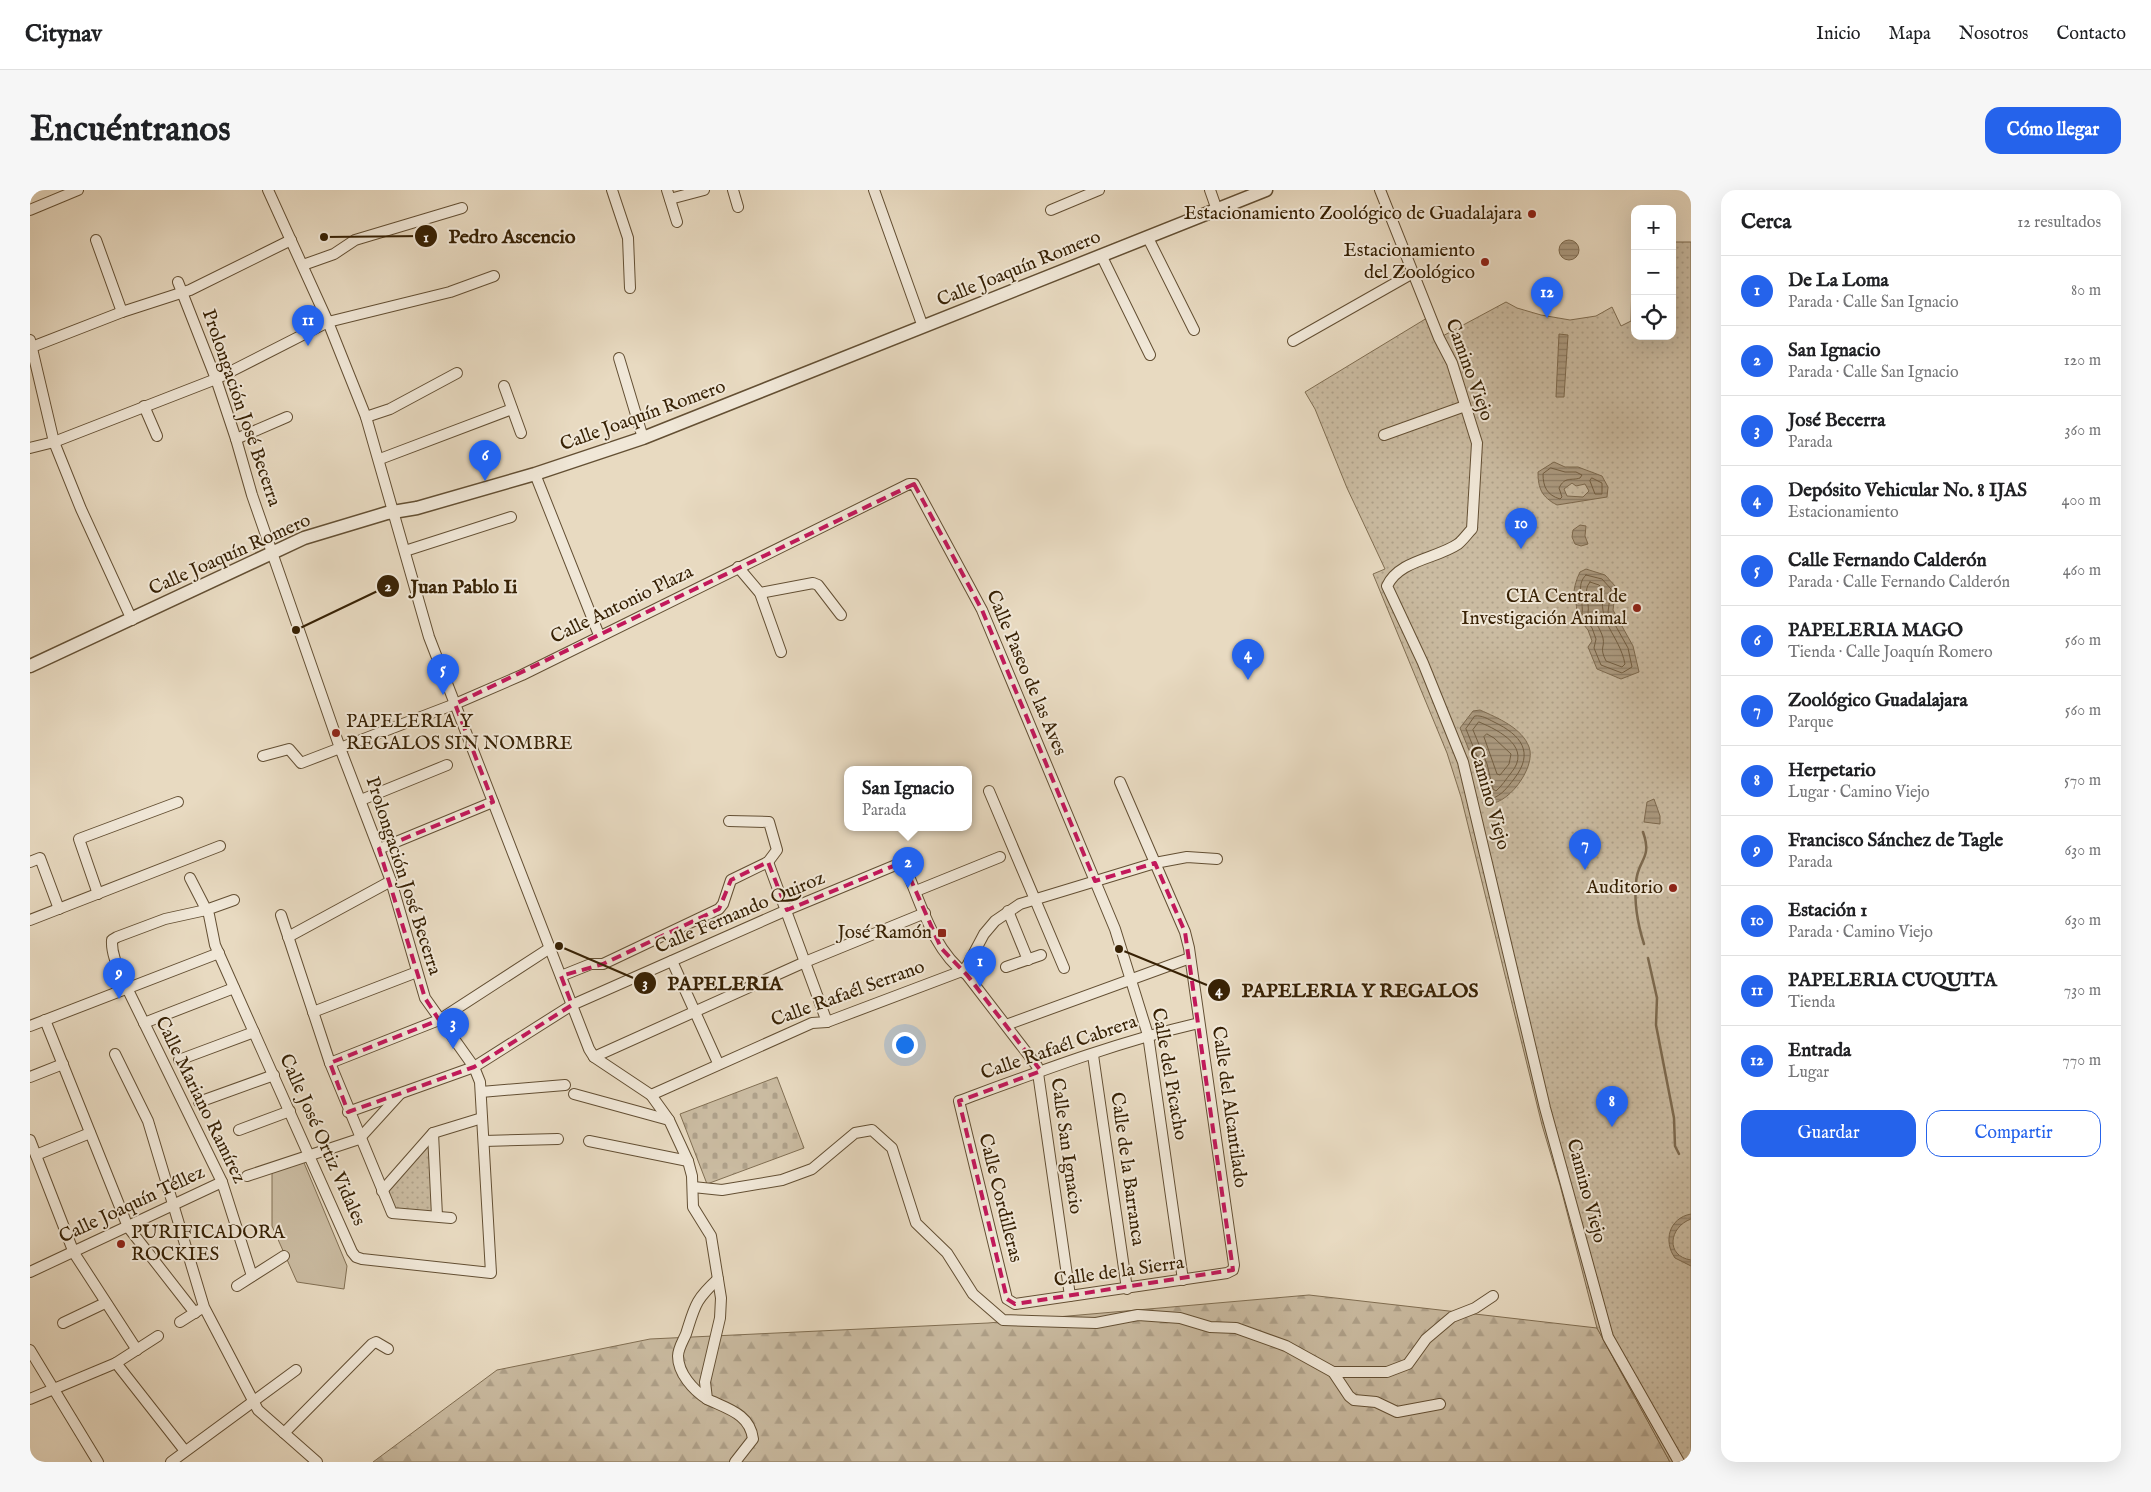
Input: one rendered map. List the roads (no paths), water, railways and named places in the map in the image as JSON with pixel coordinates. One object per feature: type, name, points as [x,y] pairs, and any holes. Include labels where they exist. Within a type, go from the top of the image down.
[{"type":"street","points":[[30,210],[78,190]]},
{"type":"street","points":[[268,190],[328,322],[366,417],[380,459],[429,636],[589,1049],[594,1057],[651,1095],[669,1120],[688,1161],[693,1187],[693,1207],[711,1236],[721,1298],[720,1318],[705,1382],[707,1399]]},
{"type":"street","points":[[612,190],[628,238],[630,288]]},
{"type":"street","points":[[677,222],[669,194],[704,190]]},
{"type":"street","points":[[733,190],[738,206]]},
{"type":"street","points":[[874,190],[922,327]]},
{"type":"street","points":[[1051,210],[1077,195],[1099,190]]},
{"type":"street","points":[[1210,190],[1216,210]]},
{"type":"street","name":"Calle Joaquín Romero","points":[[30,666],[304,538],[394,511],[417,508],[535,474],[643,438],[1102,257],[1266,190]]},
{"type":"street","name":"Camino Viejo","points":[[1380,190],[1439,338],[1452,363],[1477,443],[1472,529],[1457,544],[1402,569],[1391,577],[1387,586],[1422,663],[1463,762],[1545,1108],[1608,1337],[1679,1462]]},
{"type":"street","points":[[303,265],[334,254],[355,240],[462,208]]},
{"type":"street","points":[[1148,238],[1194,330]]},
{"type":"street","points":[[96,240],[122,312]]},
{"type":"street","points":[[132,620],[80,509],[54,442],[31,344],[122,312],[180,287],[190,290],[292,240]]},
{"type":"street","points":[[1102,257],[1150,355]]},
{"type":"street","points":[[1293,341],[1413,273]]},
{"type":"street","points":[[30,448],[54,442],[216,379],[328,322],[450,292],[494,276]]},
{"type":"street","name":"Prolongación José Becerra","points":[[180,287],[216,379],[252,495],[340,748],[380,849],[425,998],[474,1067],[481,1092],[491,1273]]},
{"type":"street","points":[[619,358],[643,438]]},
{"type":"street","points":[[366,417],[390,410],[456,373]]},
{"type":"street","points":[[504,386],[521,433]]},
{"type":"street","points":[[144,406],[157,436]]},
{"type":"street","points":[[1384,435],[1465,406]]},
{"type":"street","points":[[380,459],[512,409]]},
{"type":"street","points":[[236,439],[287,417]]},
{"type":"street","points":[[535,474],[599,635]]},
{"type":"street","name":"Calle Antonio Plaza","points":[[264,756],[289,749],[301,763],[455,704],[522,674],[909,484],[914,484]]},
{"type":"street","name":"Calle Paseo de las Aves","points":[[914,484],[982,610],[1095,881]]},
{"type":"street","points":[[405,551],[511,517]]},
{"type":"street","points":[[738,567],[760,593],[781,652]]},
{"type":"street","points":[[760,593],[813,583],[818,585],[842,615]]},
{"type":"street","points":[[361,800],[447,765]]},
{"type":"street","name":"Calle del Alcantilado","points":[[1120,782],[1185,932],[1200,1023],[1234,1265],[1232,1270]]},
{"type":"street","points":[[989,791],[1064,968]]},
{"type":"street","points":[[98,894],[80,839],[178,802]]},
{"type":"street","points":[[380,849],[493,802]]},
{"type":"street","points":[[561,976],[591,964],[603,964],[719,909],[723,904],[731,880],[768,862],[777,850],[769,822],[729,821]]},
{"type":"street","points":[[30,920],[220,846]]},
{"type":"street","points":[[916,891],[1000,857]]},
{"type":"street","points":[[962,971],[967,966],[984,934],[1008,911],[1034,899],[1155,864],[1187,857],[1217,859]]},
{"type":"street","points":[[30,862],[40,858],[59,909]]},
{"type":"street","points":[[768,862],[827,1022]]},
{"type":"street","name":"Calle San Ignacio","points":[[903,862],[941,948],[1006,1025],[1037,1066],[1070,1296]]},
{"type":"street","name":"Calle Fernando Quiroz","points":[[348,1112],[474,1067],[572,1005],[787,910],[903,862]]},
{"type":"street","name":"Calle José Ortiz Vidales","points":[[190,878],[206,910],[219,953],[234,988],[356,1257],[491,1273]]},
{"type":"street","points":[[288,938],[391,881]]},
{"type":"street","name":"Calle del Picacho","points":[[1095,881],[1115,929],[1148,1035],[1182,1280]]},
{"type":"street","points":[[206,910],[234,900]]},
{"type":"street","name":"Calle Mariano Ramírez","points":[[206,910],[165,919],[112,940],[115,959],[127,988],[222,1182],[252,1276]]},
{"type":"street","points":[[1008,911],[1028,960]]},
{"type":"street","points":[[594,1057],[805,962],[925,913]]},
{"type":"street","points":[[281,915],[348,1112],[392,1213],[451,1218]]},
{"type":"street","points":[[330,1063],[439,1020],[550,948]]},
{"type":"street","points":[[30,1026],[219,953]]},
{"type":"street","points":[[1006,968],[1041,955]]},
{"type":"street","points":[[1006,1025],[1190,958]]},
{"type":"street","points":[[672,961],[718,1063]]},
{"type":"street","name":"Calle Rafaél Serrano","points":[[651,1095],[812,1022],[827,1022],[962,971]]},
{"type":"street","points":[[313,1012],[417,972]]},
{"type":"street","points":[[144,1023],[234,988]]},
{"type":"street","points":[[45,1020],[128,1227],[202,1308]]},
{"type":"street","name":"Calle Rafaél Cabrera","points":[[959,1101],[1148,1035],[1200,1023]]},
{"type":"street","points":[[179,1060],[254,1032]]},
{"type":"street","points":[[115,1054],[148,1121],[174,1205],[202,1308],[253,1403],[317,1462]]},
{"type":"street","name":"Calle de la Barranca","points":[[1093,1055],[1126,1289]]},
{"type":"street","points":[[30,1077],[63,1064]]},
{"type":"street","points":[[199,1102],[274,1075]]},
{"type":"street","points":[[481,1092],[565,1085]]},
{"type":"street","points":[[247,1176],[309,1154],[360,1139],[400,1093]]},
{"type":"street","points":[[574,1094],[669,1120]]},
{"type":"street","name":"Calle Cordilleras","points":[[959,1101],[1004,1290],[1010,1303]]},
{"type":"street","points":[[239,1129],[290,1112]]},
{"type":"street","points":[[382,1191],[433,1133],[482,1118]]},
{"type":"street","points":[[693,1187],[722,1190],[782,1180],[812,1169],[855,1133],[872,1130],[892,1148],[916,1223],[947,1253],[973,1294],[1003,1320],[1096,1323],[1138,1315],[1180,1318],[1210,1327],[1236,1328],[1259,1335],[1286,1346],[1333,1372],[1387,1372],[1408,1364],[1426,1339],[1452,1317],[1475,1308],[1493,1296]]},
{"type":"street","points":[[36,1155],[90,1133]]},
{"type":"street","points":[[433,1133],[437,1216]]},
{"type":"street","points":[[484,1142],[558,1139]]},
{"type":"street","points":[[30,1140],[74,1253],[137,1350]]},
{"type":"street","points":[[589,1141],[688,1161]]},
{"type":"street","name":"Calle Joaquín Téllez","points":[[30,1272],[222,1182]]},
{"type":"street","points":[[237,1286],[284,1256]]},
{"type":"street","name":"Calle de la Sierra","points":[[1010,1303],[1015,1304],[1126,1289],[1227,1273],[1232,1270]]},
{"type":"street","points":[[718,1279],[700,1296],[692,1311],[678,1354],[681,1369],[698,1394],[744,1416],[752,1428],[753,1440],[735,1462]]},
{"type":"street","points":[[63,1323],[105,1303]]},
{"type":"street","points":[[180,1322],[202,1308]]},
{"type":"street","points":[[30,1399],[116,1363],[158,1336]]},
{"type":"street","points":[[284,1433],[372,1344],[376,1342],[381,1343],[388,1349]]},
{"type":"street","points":[[30,1350],[98,1462]]},
{"type":"street","points":[[116,1363],[185,1451]]},
{"type":"street","points":[[171,1462],[296,1370]]},
{"type":"street","points":[[1333,1372],[1348,1396],[1354,1400],[1376,1402],[1397,1412],[1440,1404]]},
{"type":"water","points":[[1565,240],[1573,240],[1579,246],[1579,254],[1573,260],[1565,260],[1559,254],[1559,246]]},
{"type":"water","points":[[1559,334],[1568,335],[1564,397],[1556,397]]},
{"type":"water","points":[[1554,462],[1565,467],[1578,467],[1602,476],[1608,487],[1607,497],[1557,505],[1544,496],[1540,488],[1538,472]],"holes":[[[1572,483],[1576,486],[1585,484],[1589,491],[1583,497],[1567,496],[1564,489]]]},
{"type":"water","points":[[1580,525],[1586,526],[1585,536],[1588,544],[1581,546],[1575,544],[1572,537],[1573,530]]},
{"type":"water","points":[[1586,569],[1605,575],[1616,587],[1613,610],[1633,646],[1639,672],[1621,679],[1597,669],[1588,647],[1592,641],[1588,630],[1576,615],[1575,585],[1580,572]]},
{"type":"water","points":[[1480,710],[1502,720],[1515,729],[1526,740],[1529,747],[1528,765],[1518,785],[1502,800],[1493,803],[1485,803],[1476,767],[1460,728],[1473,711]]},
{"type":"water","points":[[1654,799],[1660,816],[1660,824],[1644,822],[1647,802]]},
{"type":"water","points":[[1691,1214],[1691,1219],[1678,1228],[1674,1234],[1673,1241],[1677,1253],[1691,1260],[1691,1266],[1675,1258],[1669,1245],[1669,1238],[1673,1225],[1684,1216]]},
{"type":"waterway","points":[[1643,832],[1646,848],[1637,875],[1636,906],[1644,944]]},
{"type":"waterway","points":[[1648,958],[1657,998],[1656,1025],[1674,1118],[1675,1146],[1679,1154]]},
{"type":"place","name":"Estacionamiento Zoológico de Guadalajara","points":[[1532,214]]},
{"type":"place","name":"Pedro Ascencio","points":[[324,237]]},
{"type":"place","name":"Estacionamiento del Zoológico","points":[[1485,262]]},
{"type":"place","name":"Entrada","points":[[1547,318]]},
{"type":"place","name":"PAPELERIA CUQUITA","points":[[308,346]]},
{"type":"place","name":"PAPELERIA MAGO","points":[[485,481]]},
{"type":"place","name":"Estación 1","points":[[1521,549]]},
{"type":"place","name":"CIA Central de Investigación Animal","points":[[1637,608]]},
{"type":"place","name":"Juan Pablo Ii","points":[[296,630]]},
{"type":"place","name":"Depósito Vehicular No. 8 IJAS","points":[[1248,680]]},
{"type":"place","name":"Calle Fernando Calderón","points":[[443,695]]},
{"type":"place","name":"PAPELERIA Y REGALOS SIN NOMBRE","points":[[336,733]]},
{"type":"place","name":"Zoológico Guadalajara","points":[[1585,870]]},
{"type":"place","name":"San Ignacio","points":[[908,888]]},
{"type":"place","name":"Auditorio","points":[[1673,888]]},
{"type":"place","name":"José Ramón","points":[[942,933]]},
{"type":"place","name":"PAPELERIA","points":[[559,946]]},
{"type":"place","name":"PAPELERIA Y REGALOS","points":[[1119,949]]},
{"type":"place","name":"De La Loma","points":[[980,987]]},
{"type":"place","name":"Francisco Sánchez de Tagle","points":[[119,999]]},
{"type":"place","name":"José Becerra","points":[[453,1049]]},
{"type":"place","name":"Herpetario","points":[[1612,1127]]},
{"type":"place","name":"PURIFICADORA ROCKIES","points":[[121,1244]]}]
